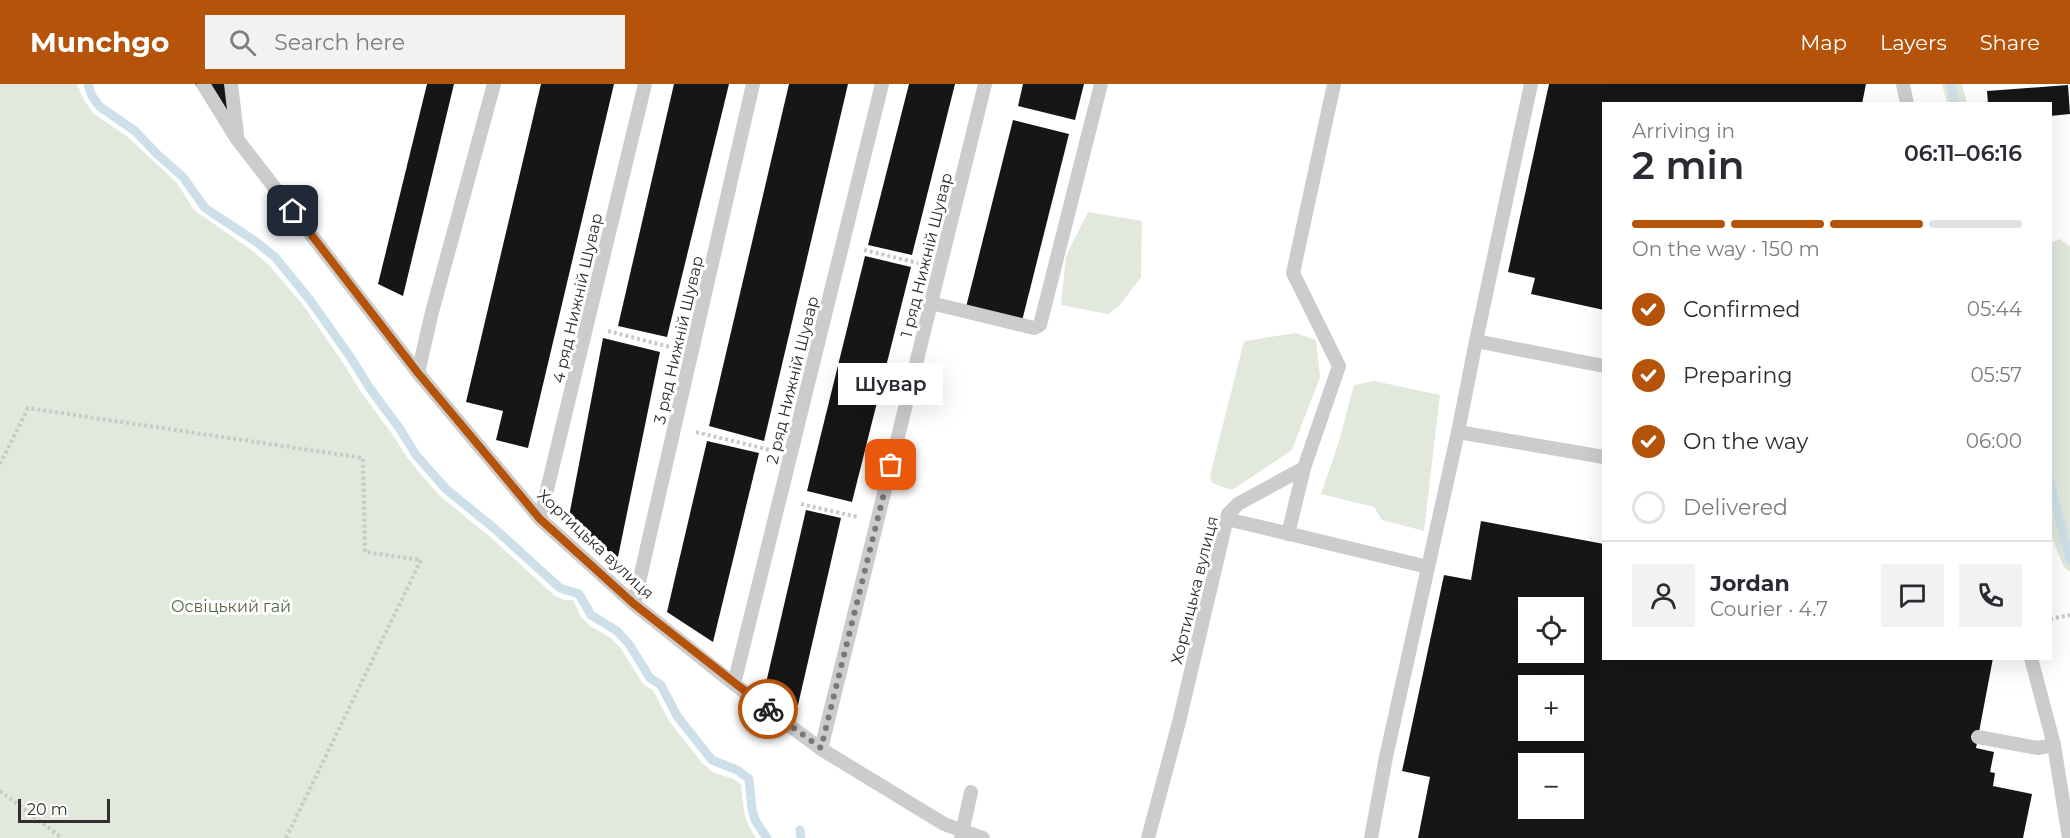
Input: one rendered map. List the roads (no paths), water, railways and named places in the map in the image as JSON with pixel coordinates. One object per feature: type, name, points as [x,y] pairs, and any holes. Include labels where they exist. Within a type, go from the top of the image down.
[{"type":"lane","name":"Хортицька вулиця","points":[[203,84],[237,139],[418,373],[540,519],[634,604],[734,684],[821,748],[962,834],[984,838]]},
{"type":"lane","points":[[231,84],[237,139]]},
{"type":"lane","points":[[418,373],[435,301],[494,84]]},
{"type":"lane","name":"4 ряд Нижній Шувар","points":[[540,519],[645,84]]},
{"type":"lane","name":"3 ряд Нижній Шувар","points":[[634,604],[753,84]]},
{"type":"lane","name":"2 ряд Нижній Шувар","points":[[734,684],[882,84]]},
{"type":"lane","name":"1 ряд Нижній Шувар","points":[[821,748],[985,84]]},
{"type":"lane","points":[[931,303],[1034,328],[1040,325],[1101,84]]},
{"type":"lane","points":[[1288,534],[1304,468],[1339,366],[1293,273],[1334,84]]},
{"type":"lane","points":[[1371,838],[1386,758],[1512,182],[1531,84]]},
{"type":"lane","points":[[1903,84],[1907,102]]},
{"type":"lane","points":[[1476,341],[1602,366]]},
{"type":"lane","points":[[1458,432],[1602,457]]},
{"type":"lane","name":"Хортицька вулиця","points":[[1148,838],[1179,722],[1228,514],[1238,504],[1304,468]]},
{"type":"lane","points":[[1227,519],[1428,567]]},
{"type":"lane","points":[[2032,660],[2055,745],[2069,838]]},
{"type":"lane","points":[[1978,737],[2038,748],[2055,745]]},
{"type":"lane","points":[[962,834],[971,792]]},
{"type":"waterway","points":[[88,84],[99,106],[135,131],[183,177],[205,208],[275,257],[310,300],[416,455],[446,489],[495,529],[560,588],[579,594],[591,615],[617,631],[629,644],[650,678],[661,685],[677,716],[712,760],[737,770],[749,779],[755,820],[767,838]]},
{"type":"waterway","points":[[1951,84],[1955,102]]},
{"type":"waterway","points":[[2052,490],[2070,559]]},
{"type":"waterway","points":[[800,830],[801,838]]},
{"type":"place","name":"Шувар","points":[[891,465]]},
{"type":"park label","name":"Освіцький гай","points":[[231,606]]}]
